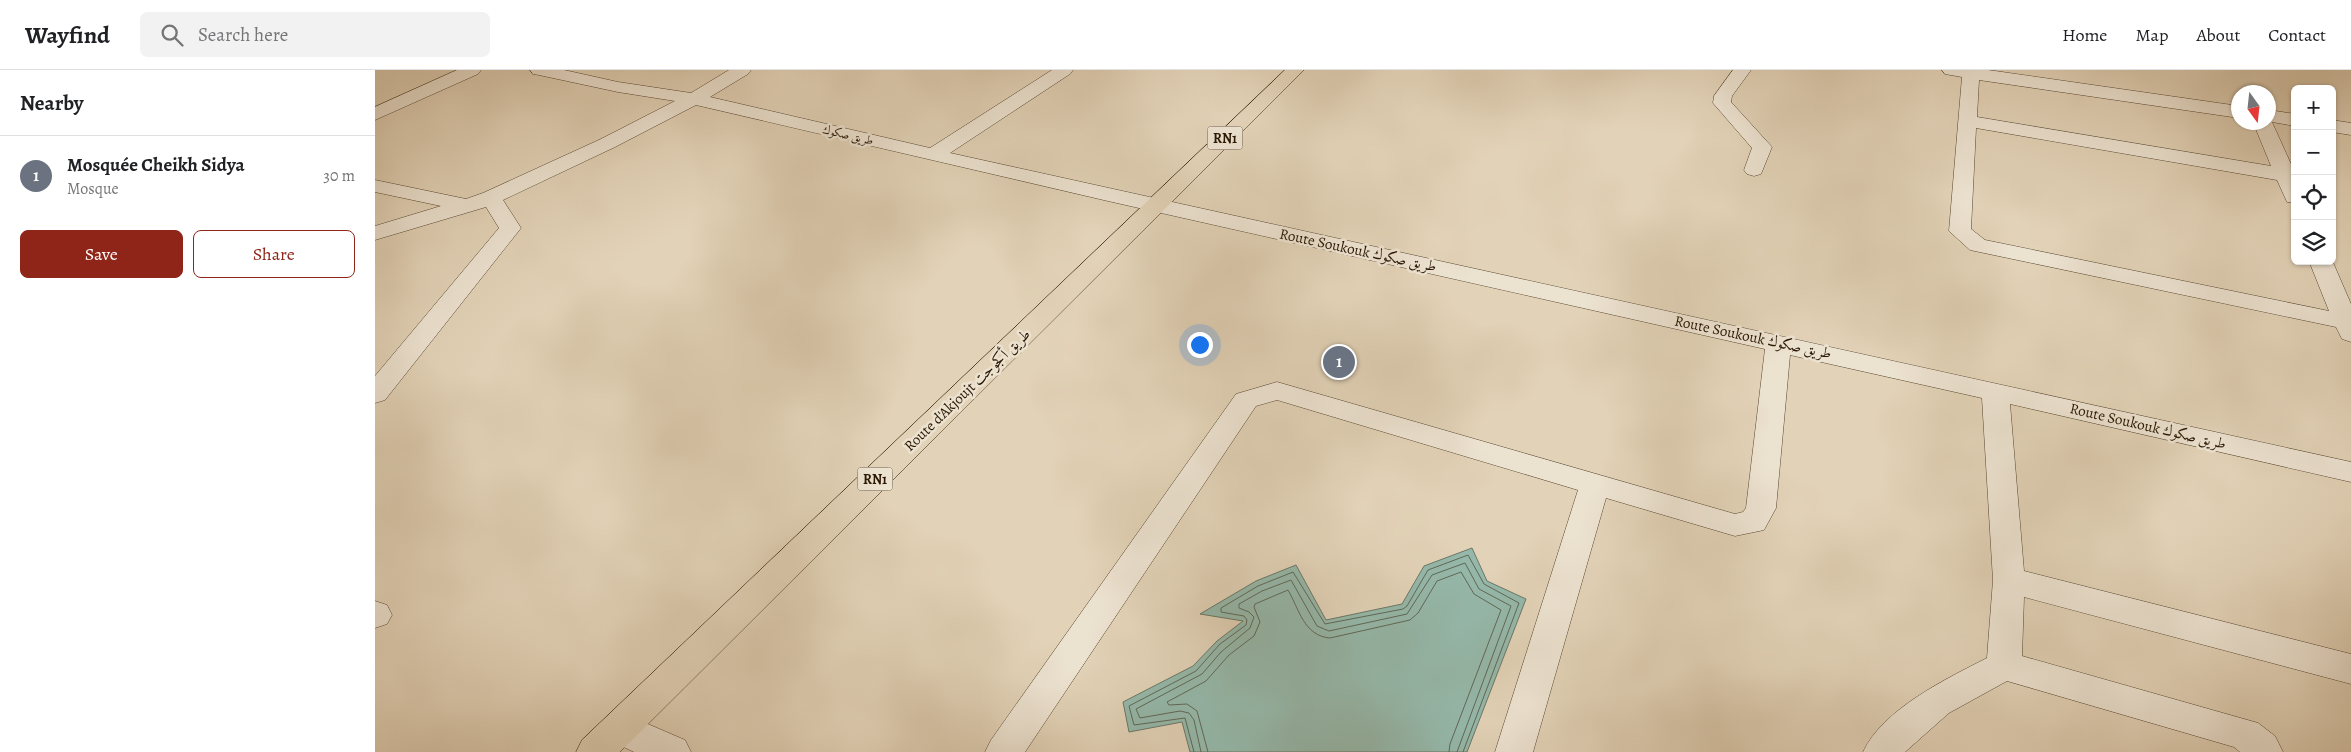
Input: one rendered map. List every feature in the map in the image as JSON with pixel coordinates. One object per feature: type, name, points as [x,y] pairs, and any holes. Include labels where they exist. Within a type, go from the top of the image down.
[{"type":"highway","name":"Route d'Akjoujt طريق أكجوجت","points":[[608,740],[1295,70]]},
{"type":"street","points":[[375,114],[472,70]]},
{"type":"street","name":"طريق صكوك","points":[[539,70],[586,74],[1155,206]]},
{"type":"street","points":[[375,233],[491,198],[608,143],[694,99],[742,70]]},
{"type":"street","points":[[933,156],[1064,70]]},
{"type":"street","points":[[1742,70],[1723,96],[1721,103],[1761,147],[1754,170]]},
{"type":"street","points":[[1951,70],[2231,111]]},
{"type":"street","points":[[1971,73],[1960,231],[1978,246],[2349,328]]},
{"type":"street","points":[[2276,117],[2291,119]]},
{"type":"street","points":[[1967,121],[2285,175]]},
{"type":"street","points":[[2336,127],[2351,129]]},
{"type":"street","points":[[2265,130],[2291,189]]},
{"type":"street","points":[[375,186],[466,206]]},
{"type":"street","points":[[375,394],[510,228],[491,198]]},
{"type":"street","name":"Route Soukouk طريق صكوك","points":[[1155,206],[1779,343],[2351,472]]},
{"type":"street","points":[[2323,265],[2349,328]]},
{"type":"street","points":[[1004,752],[1246,400],[1277,391],[1735,525],[1753,522],[1761,508],[1779,343]]},
{"type":"street","points":[[1995,392],[2009,580],[2004,666]]},
{"type":"street","points":[[1514,752],[1595,484]]},
{"type":"street","points":[[2009,580],[2351,669]]},
{"type":"street","points":[[1882,752],[1885,747],[1937,702],[2004,666],[2245,734],[2262,748],[2264,752]]},
{"type":"street","points":[[608,740],[671,752]]},
{"type":"water","points":[[1472,548],[1487,581],[1526,599],[1467,752],[1190,752],[1182,722],[1129,732],[1123,702],[1193,666],[1217,641],[1243,621],[1200,614],[1256,581],[1296,565],[1326,620],[1402,604],[1424,566]]},
{"type":"place","name":"Mosquée Cheikh Sidya","points":[[1339,362]]}]
